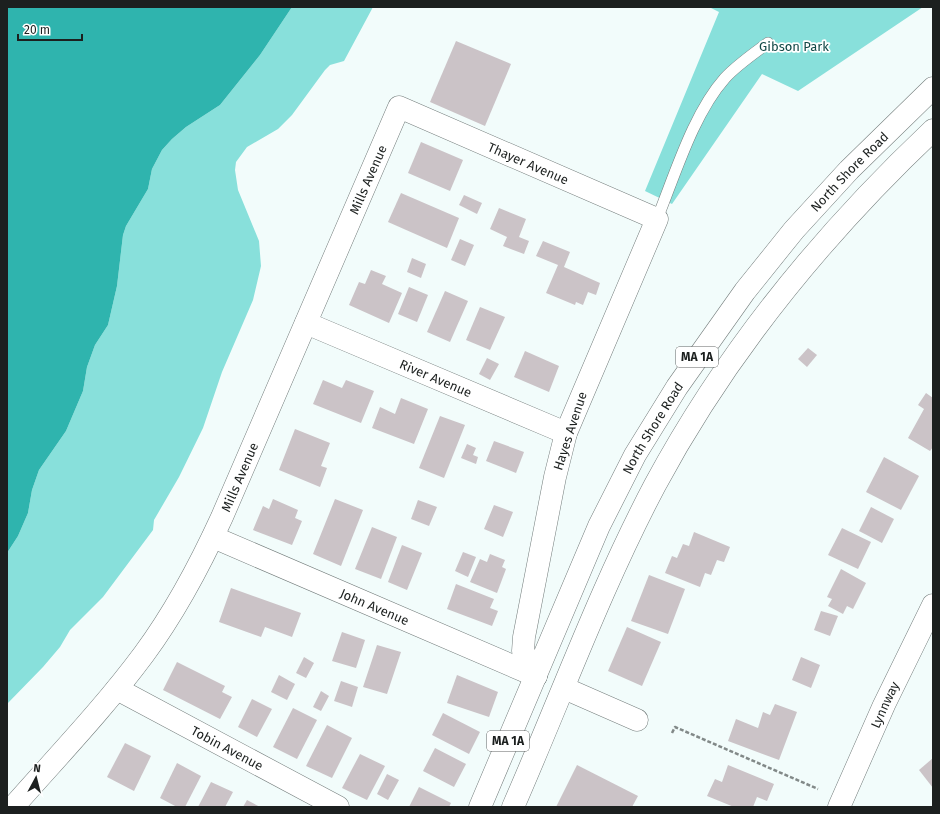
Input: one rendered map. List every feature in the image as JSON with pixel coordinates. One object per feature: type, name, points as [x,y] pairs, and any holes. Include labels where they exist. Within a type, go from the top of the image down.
[{"type":"main road","name":"North Shore Road","points":[[480,807],[536,676],[582,562],[616,490],[656,421],[698,354],[769,260],[820,200],[876,142],[933,88]]},
{"type":"main road","name":"Thayer Avenue","points":[[400,107],[657,219]]},
{"type":"main road","name":"Mills Avenue","points":[[13,807],[117,689],[165,623],[212,537],[400,107]]},
{"type":"main road","name":"MA 1A","points":[[513,807],[638,519],[676,450],[718,383],[762,321],[810,259],[862,201],[933,130]]},
{"type":"main road","name":"Hayes Avenue","points":[[536,676],[523,651],[526,621],[555,477],[566,432],[657,219]]},
{"type":"main road","name":"River Avenue","points":[[306,323],[566,432]]},
{"type":"main road","name":"John Avenue","points":[[212,537],[536,676]]},
{"type":"main road","name":"Lynnway","points":[[839,807],[884,705],[932,608]]},
{"type":"main road","points":[[564,688],[637,720]]},
{"type":"main road","name":"Tobin Avenue","points":[[117,689],[338,807]]},
{"type":"lane","points":[[657,219],[692,133],[707,103],[725,78],[768,44]]},
{"type":"path","points":[[672,733],[674,727],[818,789]]},
{"type":"green space","points":[[292,7],[373,7],[344,61],[330,65],[292,115],[278,129],[247,147],[236,162],[235,170],[238,190],[259,241],[261,266],[253,300],[222,372],[203,428],[179,477],[154,520],[153,530],[103,597],[70,630],[60,647],[43,667],[7,704],[7,553],[18,536],[28,513],[32,490],[39,470],[66,431],[83,391],[87,367],[95,345],[108,325],[117,286],[123,235],[126,226],[148,189],[152,169],[162,150],[186,127],[220,105],[260,55]]},
{"type":"green space","name":"Gibson Park","points":[[709,7],[923,7],[798,91],[762,74],[672,204],[645,191],[719,12]]},
{"type":"shaded area","points":[[7,7],[292,7],[260,55],[220,105],[186,127],[172,139],[162,150],[152,169],[148,189],[126,226],[123,235],[117,286],[108,325],[95,345],[87,367],[83,391],[66,431],[39,470],[32,490],[28,513],[18,536],[7,553]]},
{"type":"building","points":[[456,41],[511,64],[485,126],[430,102]]},
{"type":"building","points":[[421,142],[463,160],[450,191],[408,173]]},
{"type":"building","points":[[401,193],[459,218],[447,248],[388,222]]},
{"type":"building","points":[[464,195],[482,203],[477,214],[459,205]]},
{"type":"building","points":[[499,208],[526,219],[519,237],[529,241],[524,254],[503,246],[507,237],[490,229]]},
{"type":"building","points":[[460,239],[474,245],[465,266],[451,260]]},
{"type":"building","points":[[543,241],[570,252],[564,267],[600,283],[596,295],[588,292],[583,305],[576,302],[575,305],[546,293],[558,265],[536,256]]},
{"type":"building","points":[[412,258],[426,264],[421,278],[407,272]]},
{"type":"building","points":[[371,270],[386,276],[382,284],[402,293],[389,323],[349,305],[359,282],[365,284]]},
{"type":"building","points":[[409,287],[428,295],[417,322],[398,314]]},
{"type":"building","points":[[445,291],[468,301],[450,342],[427,332]]},
{"type":"building","points":[[480,307],[505,317],[490,350],[466,340]]},
{"type":"building","points":[[808,348],[817,355],[807,367],[798,359]]},
{"type":"building","points":[[525,351],[559,366],[549,392],[514,377]]},
{"type":"building","points":[[487,358],[499,364],[490,380],[479,374]]},
{"type":"building","points":[[323,380],[342,388],[346,380],[374,391],[361,423],[313,404]]},
{"type":"building","points":[[926,393],[933,398],[933,447],[930,451],[908,438],[924,409],[918,405]]},
{"type":"building","points":[[401,398],[428,409],[414,444],[372,428],[380,407],[395,414]]},
{"type":"building","points":[[440,416],[465,425],[444,478],[419,468]]},
{"type":"building","points":[[295,429],[330,443],[321,466],[327,468],[320,487],[279,470]]},
{"type":"building","points":[[494,441],[524,452],[516,473],[486,461]]},
{"type":"building","points":[[467,444],[476,448],[473,455],[478,457],[476,464],[461,458]]},
{"type":"building","points":[[884,457],[919,476],[901,510],[866,492]]},
{"type":"building","points":[[273,499],[298,510],[295,518],[302,521],[292,545],[253,530],[263,506],[269,509]]},
{"type":"building","points":[[335,499],[363,510],[341,566],[313,554]]},
{"type":"building","points":[[418,500],[437,507],[429,526],[411,519]]},
{"type":"building","points":[[494,505],[513,512],[503,537],[484,529]]},
{"type":"building","points":[[871,507],[894,519],[882,543],[859,531]]},
{"type":"building","points":[[372,527],[397,537],[381,579],[355,569]]},
{"type":"building","points":[[842,528],[871,542],[858,569],[828,555]]},
{"type":"building","points":[[694,532],[730,547],[724,562],[717,560],[711,575],[705,573],[700,587],[665,573],[672,556],[677,558],[683,544],[689,546]]},
{"type":"building","points":[[402,545],[422,553],[407,590],[388,582]]},
{"type":"building","points":[[463,552],[476,557],[468,577],[455,571]]},
{"type":"building","points":[[490,554],[505,560],[502,567],[506,569],[497,593],[470,582],[480,559],[487,562]]},
{"type":"building","points":[[841,569],[866,583],[853,609],[847,606],[843,614],[828,606],[832,599],[827,597]]},
{"type":"building","points":[[649,575],[685,589],[668,634],[631,621]]},
{"type":"building","points":[[456,584],[494,599],[490,608],[498,611],[492,626],[447,609]]},
{"type":"building","points":[[231,588],[301,613],[292,637],[265,627],[261,637],[219,622]]},
{"type":"building","points":[[821,611],[838,616],[830,636],[814,630]]},
{"type":"building","points":[[627,627],[661,642],[642,686],[608,671]]},
{"type":"building","points":[[342,632],[365,640],[356,668],[332,661]]},
{"type":"building","points":[[377,645],[401,652],[387,694],[363,687]]},
{"type":"building","points":[[304,657],[314,663],[306,678],[296,673]]},
{"type":"building","points":[[801,657],[820,665],[811,688],[792,680]]},
{"type":"building","points":[[177,662],[225,686],[222,692],[232,697],[220,719],[163,690]]},
{"type":"building","points":[[279,675],[295,684],[287,700],[271,692]]},
{"type":"building","points":[[457,675],[498,692],[489,717],[447,703]]},
{"type":"building","points":[[341,681],[358,687],[352,707],[334,701]]},
{"type":"building","points":[[321,691],[329,696],[321,711],[313,707]]},
{"type":"building","points":[[252,699],[272,709],[257,737],[238,727]]},
{"type":"building","points":[[775,704],[797,712],[779,760],[728,741],[736,719],[758,728],[763,712],[770,715]]},
{"type":"building","points":[[293,708],[317,720],[297,759],[273,747]]},
{"type":"building","points":[[443,713],[480,732],[469,754],[432,735]]},
{"type":"building","points":[[327,725],[352,738],[332,778],[306,766]]},
{"type":"building","points":[[125,743],[151,756],[134,791],[107,777]]},
{"type":"building","points":[[435,748],[466,764],[454,787],[423,771]]},
{"type":"building","points":[[360,754],[385,766],[367,800],[342,788]]},
{"type":"building","points":[[933,758],[933,788],[919,770]]},
{"type":"building","points":[[177,763],[201,776],[185,807],[177,807],[160,798]]},
{"type":"building","points":[[577,765],[638,796],[632,807],[556,807]]},
{"type":"building","points":[[728,765],[774,784],[767,801],[757,797],[753,807],[734,807],[707,796],[715,779],[722,782]]},
{"type":"building","points":[[387,774],[399,780],[388,800],[377,794]]},
{"type":"building","points":[[211,782],[233,792],[225,807],[198,807]]},
{"type":"building","points":[[419,787],[451,803],[449,807],[409,807]]},
{"type":"building","points":[[247,800],[260,807],[243,807]]}]
